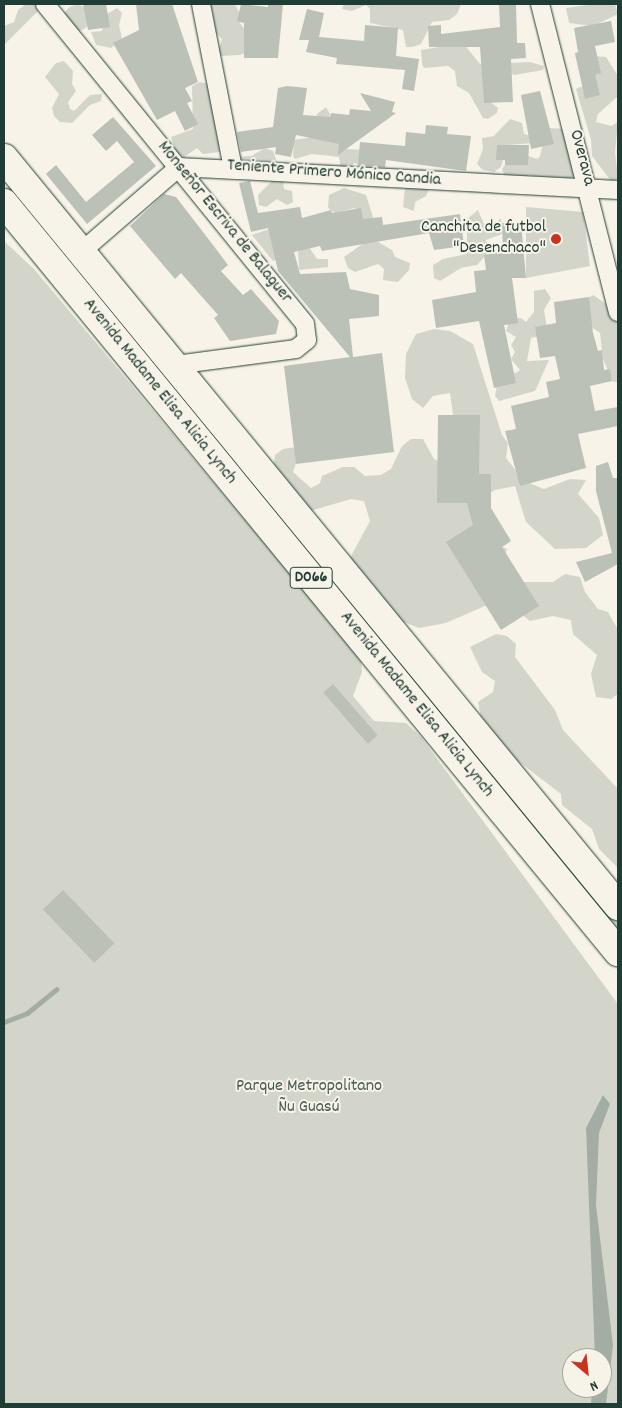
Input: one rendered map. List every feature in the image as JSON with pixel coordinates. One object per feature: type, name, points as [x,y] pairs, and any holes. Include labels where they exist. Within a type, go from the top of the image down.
[{"type":"highway","name":"Avenida Madame Elisa Alicia Lynch","points":[[4,158],[618,906]]},
{"type":"highway","name":"Avenida Madame Elisa Alicia Lynch","points":[[4,203],[618,952]]},
{"type":"street","name":"Monseñor Escriva de Balaguer","points":[[45,4],[305,324],[307,340],[296,349],[174,364]]},
{"type":"street","points":[[200,4],[233,168]]},
{"type":"street","name":"Overava","points":[[540,4],[590,190],[618,312]]},
{"type":"street","name":"Teniente Primero Mónico Candia","points":[[179,167],[233,168],[590,190],[618,190]]},
{"type":"street","points":[[81,252],[179,167]]},
{"type":"green space","points":[[26,4],[36,4],[38,11],[4,45],[4,26],[14,22],[18,10]]},
{"type":"green space","points":[[207,4],[235,4],[242,18],[240,23],[257,47],[240,55],[221,56],[218,52],[222,39],[211,28]]},
{"type":"green space","points":[[344,4],[461,4],[457,14],[449,20],[432,22],[421,44],[406,47],[403,30],[370,23],[370,9],[366,5],[352,11],[342,9]]},
{"type":"green space","points":[[594,4],[615,4],[618,14],[593,26],[569,23],[566,8]]},
{"type":"green space","points":[[77,5],[86,9],[90,18],[86,27],[77,31],[68,27],[64,18],[68,9]]},
{"type":"green space","points":[[117,8],[122,13],[119,25],[122,39],[111,48],[96,45],[91,32],[102,31],[104,16]]},
{"type":"green space","points":[[463,43],[480,64],[530,62],[544,66],[543,70],[514,75],[508,71],[489,101],[498,108],[497,113],[488,119],[483,118],[469,93],[457,86],[455,71],[448,66],[424,68],[422,64],[421,50]]},
{"type":"green space","points":[[575,55],[606,57],[618,76],[618,96],[598,114],[596,122],[611,126],[618,122],[615,152],[618,178],[612,182],[592,156],[591,140],[576,89],[583,86]]},
{"type":"green space","points":[[64,61],[73,71],[72,84],[76,91],[68,102],[70,109],[74,111],[90,95],[102,94],[101,101],[90,105],[72,123],[60,122],[54,116],[52,108],[59,94],[45,77],[56,63]]},
{"type":"green space","points":[[200,82],[208,84],[233,126],[220,152],[203,154],[197,148],[184,157],[176,153],[171,137],[193,129],[192,86]]},
{"type":"green space","points":[[326,107],[330,114],[325,141],[336,140],[346,149],[363,150],[361,165],[354,163],[349,170],[341,168],[339,157],[312,154],[295,159],[293,156],[294,140],[314,137],[317,114]]},
{"type":"green space","points":[[510,119],[522,123],[524,134],[532,136],[533,143],[507,145],[501,167],[494,172],[483,170],[477,164],[483,149],[482,138],[494,136]]},
{"type":"green space","points":[[547,128],[570,129],[583,140],[586,158],[581,171],[566,181],[529,175],[521,179],[505,177],[502,169],[507,162],[525,155],[537,159],[540,156]]},
{"type":"green space","points":[[265,148],[273,151],[277,162],[252,175],[235,157],[251,156]]},
{"type":"green space","points":[[274,179],[283,181],[284,189],[292,191],[293,202],[287,205],[277,199],[266,207],[259,205],[258,195]]},
{"type":"green space","points":[[431,185],[426,196],[415,202],[414,211],[403,207],[405,188]]},
{"type":"green space","points":[[344,188],[366,195],[373,217],[369,229],[355,208],[335,213],[328,208],[329,195]]},
{"type":"green space","name":"Canchita de futbol \"Desenchaco\"","points":[[526,207],[583,212],[590,266],[526,278]]},
{"type":"green space","points":[[478,210],[487,231],[501,218],[502,234],[486,240],[488,253],[477,265],[461,268],[440,281],[434,278],[433,265],[443,259],[467,254],[467,219]]},
{"type":"green space","points":[[269,229],[277,259],[273,261],[252,235]]},
{"type":"green space","points":[[371,238],[392,250],[395,257],[410,263],[409,270],[398,282],[383,280],[384,269],[378,264],[355,272],[348,268],[344,257]]},
{"type":"green space","name":"Parque Metropolitano Ñu Guasú","points":[[4,241],[34,269],[361,658],[362,672],[353,696],[374,721],[406,723],[421,737],[618,1004],[618,1404],[4,1404]]},
{"type":"green space","points":[[309,247],[317,259],[328,259],[328,267],[299,270],[298,251]]},
{"type":"green space","points":[[545,289],[551,298],[544,310],[548,334],[531,338],[527,361],[549,360],[535,391],[499,401],[495,396],[497,385],[520,370],[511,359],[515,352],[511,345],[516,337],[506,331],[510,319],[521,318],[526,322],[534,312],[534,291]]},
{"type":"green space","points":[[593,295],[609,306],[618,322],[618,382],[613,382],[603,359],[600,333],[590,326],[588,298]]},
{"type":"green space","points":[[434,329],[450,331],[473,344],[502,435],[508,443],[506,458],[524,481],[544,489],[570,479],[586,480],[578,494],[599,518],[603,535],[586,548],[555,549],[526,522],[515,486],[495,490],[477,501],[497,545],[507,549],[487,605],[446,623],[419,628],[392,617],[350,558],[370,521],[364,501],[351,499],[310,511],[274,464],[275,455],[283,449],[302,446],[293,472],[311,488],[320,483],[322,476],[343,467],[354,467],[365,476],[381,475],[391,469],[402,446],[411,439],[423,439],[434,459],[442,463],[454,422],[450,393],[433,396],[423,408],[412,399],[405,378],[406,354],[416,334]]},
{"type":"green space","points":[[565,574],[580,577],[585,592],[598,609],[608,612],[618,630],[618,694],[611,699],[596,697],[591,674],[597,655],[573,634],[571,620],[553,616],[530,621],[516,610],[522,582],[553,582]]},
{"type":"green space","points":[[496,634],[507,636],[516,644],[515,657],[555,710],[563,730],[618,789],[618,868],[599,849],[592,829],[562,805],[561,794],[484,735],[478,702],[493,692],[495,681],[482,672],[470,647]]},
{"type":"green space","points":[[467,736],[618,919],[618,934],[460,741]]},
{"type":"shaded area","points":[[603,1095],[610,1104],[599,1133],[596,1205],[613,1345],[612,1353],[612,1348],[595,1348],[586,1128]]},
{"type":"shaded area","points":[[591,1398],[607,1398],[606,1404],[591,1404]]},
{"type":"building","points":[[83,4],[106,4],[110,27],[88,30]]},
{"type":"building","points":[[136,4],[172,4],[198,82],[185,88],[192,101],[187,103],[198,124],[185,131],[175,111],[157,120],[113,43],[139,30]]},
{"type":"building","points":[[241,4],[268,7],[268,4],[283,4],[278,58],[244,58],[244,23],[237,21]]},
{"type":"building","points":[[499,4],[516,4],[517,43],[525,43],[526,58],[511,59],[513,102],[484,103],[480,47],[429,47],[428,26],[441,25],[441,34],[500,27]]},
{"type":"building","points":[[307,9],[324,13],[319,37],[364,41],[365,25],[398,28],[396,56],[419,59],[414,91],[402,89],[405,70],[336,64],[337,58],[306,52],[309,40],[299,40]]},
{"type":"building","points":[[611,21],[615,42],[595,46],[601,73],[595,75],[600,95],[585,99],[575,53],[578,52],[574,28]]},
{"type":"building","points":[[287,86],[307,88],[303,115],[330,117],[331,113],[349,115],[350,109],[371,111],[360,93],[395,102],[392,112],[396,113],[338,155],[339,144],[296,135],[291,157],[275,154],[276,147],[241,152],[237,132],[273,127],[278,88]]},
{"type":"building","points":[[540,91],[554,144],[531,149],[521,95]]},
{"type":"building","points":[[113,117],[156,166],[87,224],[46,174],[56,165],[86,202],[134,162],[117,141],[106,151],[92,135]]},
{"type":"building","points":[[426,125],[448,127],[447,134],[471,136],[466,171],[386,160],[385,167],[358,166],[360,142],[405,146],[406,132],[425,134]]},
{"type":"building","points":[[497,145],[529,145],[528,165],[505,165],[505,160],[496,160]]},
{"type":"building","points":[[250,181],[258,213],[300,207],[302,218],[331,210],[332,213],[361,208],[363,219],[382,217],[383,225],[460,214],[464,246],[434,250],[429,233],[322,251],[320,246],[294,252],[300,274],[346,272],[350,289],[379,295],[379,316],[349,319],[353,357],[382,353],[394,452],[296,464],[284,366],[350,357],[278,271],[268,228],[251,232],[239,183]]},
{"type":"building","points":[[164,194],[176,197],[228,265],[221,271],[243,295],[251,289],[279,321],[276,334],[230,341],[214,318],[218,315],[181,273],[175,279],[130,226]]},
{"type":"building","points":[[521,222],[526,278],[512,278],[518,323],[504,325],[516,383],[494,388],[479,321],[436,328],[432,300],[476,292],[474,271],[486,270],[484,255],[503,252],[502,223]]},
{"type":"building","points":[[589,297],[593,333],[598,351],[602,350],[604,370],[610,369],[612,381],[590,386],[595,411],[618,407],[618,426],[578,434],[586,468],[520,486],[505,431],[516,429],[511,406],[549,397],[546,382],[560,379],[555,356],[540,358],[535,327],[556,323],[554,302]]},
{"type":"building","points":[[438,415],[480,415],[479,474],[491,474],[491,508],[511,541],[502,547],[539,606],[501,630],[446,542],[473,525],[467,503],[437,503]]},
{"type":"building","points":[[608,462],[613,478],[618,478],[618,564],[585,582],[576,562],[612,553],[596,491],[596,466]]},
{"type":"building","points":[[333,684],[378,735],[368,744],[323,693]]},
{"type":"building","points":[[63,890],[114,943],[94,963],[43,909]]},
{"type":"waterway","points":[[4,1022],[27,1013],[57,989]]},
{"type":"place","name":"Canchita de futbol \"Desenchaco\"","points":[[556,239]]}]
